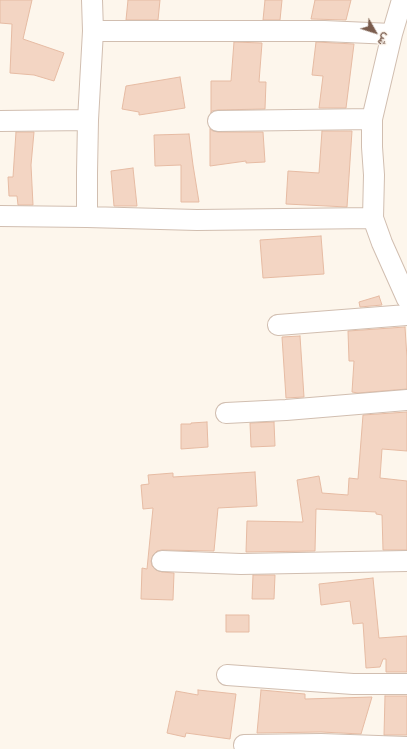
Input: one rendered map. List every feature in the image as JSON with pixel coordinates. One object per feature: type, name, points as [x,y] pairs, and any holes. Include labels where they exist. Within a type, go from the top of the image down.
[{"type":"street","points":[[87,217],[88,120],[93,31],[92,0]]},
{"type":"street","points":[[402,0],[392,34],[372,119],[374,175],[373,218],[382,243],[407,299]]},
{"type":"street","points":[[93,31],[316,31],[392,34]]},
{"type":"street","points":[[218,121],[372,119]]},
{"type":"street","points":[[0,121],[88,120]]},
{"type":"street","points":[[0,216],[197,220],[373,218]]},
{"type":"street","points":[[278,326],[407,315]]},
{"type":"street","points":[[226,413],[286,410],[407,400]]},
{"type":"street","points":[[162,561],[241,564],[407,562]]},
{"type":"street","points":[[227,675],[353,684],[407,684]]},
{"type":"street","points":[[244,745],[321,744],[407,747]]},
{"type":"building","points":[[0,0],[32,0],[23,39],[64,53],[54,81],[34,75],[10,73],[12,24],[0,23]]},
{"type":"building","points":[[128,0],[160,0],[158,20],[126,20]]},
{"type":"building","points":[[265,0],[282,0],[280,20],[263,20]]},
{"type":"building","points":[[315,0],[351,0],[346,20],[311,19]]},
{"type":"building","points":[[234,42],[262,43],[259,82],[266,82],[265,109],[218,110],[212,111],[211,113],[211,81],[231,81]]},
{"type":"building","points":[[316,42],[354,44],[346,108],[319,108],[323,76],[312,75]]},
{"type":"building","points":[[180,77],[185,108],[139,115],[139,112],[122,109],[126,86]]},
{"type":"building","points":[[210,129],[218,132],[263,132],[265,162],[246,163],[246,161],[210,166]]},
{"type":"building","points":[[322,131],[352,131],[347,207],[286,204],[288,171],[319,173]]},
{"type":"building","points":[[16,132],[34,132],[31,165],[33,205],[18,205],[17,196],[9,196],[8,177],[13,177]]},
{"type":"building","points":[[189,134],[199,202],[181,202],[181,165],[155,166],[154,135]]},
{"type":"building","points":[[133,168],[137,206],[114,206],[111,171]]},
{"type":"building","points":[[321,236],[324,274],[263,278],[260,240]]},
{"type":"building","points":[[379,296],[382,305],[360,307],[359,302]]},
{"type":"building","points":[[405,327],[407,389],[358,393],[352,392],[354,361],[349,361],[348,331]]},
{"type":"building","points":[[300,336],[304,397],[286,398],[282,337]]},
{"type":"building","points":[[407,412],[407,451],[382,449],[380,478],[407,481],[407,550],[383,550],[382,515],[376,514],[376,512],[316,509],[315,551],[246,552],[247,521],[303,522],[297,480],[319,476],[322,493],[348,495],[349,478],[358,479],[363,415]]},
{"type":"building","points":[[207,422],[208,447],[181,449],[181,424]]},
{"type":"building","points":[[274,422],[275,446],[251,447],[250,423]]},
{"type":"building","points":[[255,472],[257,506],[218,508],[214,551],[162,550],[157,551],[153,555],[151,561],[152,566],[156,570],[174,573],[173,600],[141,599],[142,568],[147,569],[153,508],[143,509],[141,485],[149,484],[148,475],[173,473],[173,477]]},
{"type":"building","points":[[253,575],[275,575],[274,599],[252,599]]},
{"type":"building","points":[[373,578],[379,638],[407,636],[407,672],[386,672],[386,659],[383,659],[380,667],[366,668],[363,623],[353,624],[350,601],[321,605],[319,584]]},
{"type":"building","points":[[226,615],[249,615],[249,632],[226,632]]},
{"type":"building","points":[[198,690],[236,694],[230,739],[186,733],[185,737],[167,733],[176,691],[198,695]]},
{"type":"building","points":[[261,690],[305,694],[305,699],[372,697],[361,734],[321,732],[257,733]]},
{"type":"building","points":[[385,696],[407,696],[407,735],[384,735]]}]
